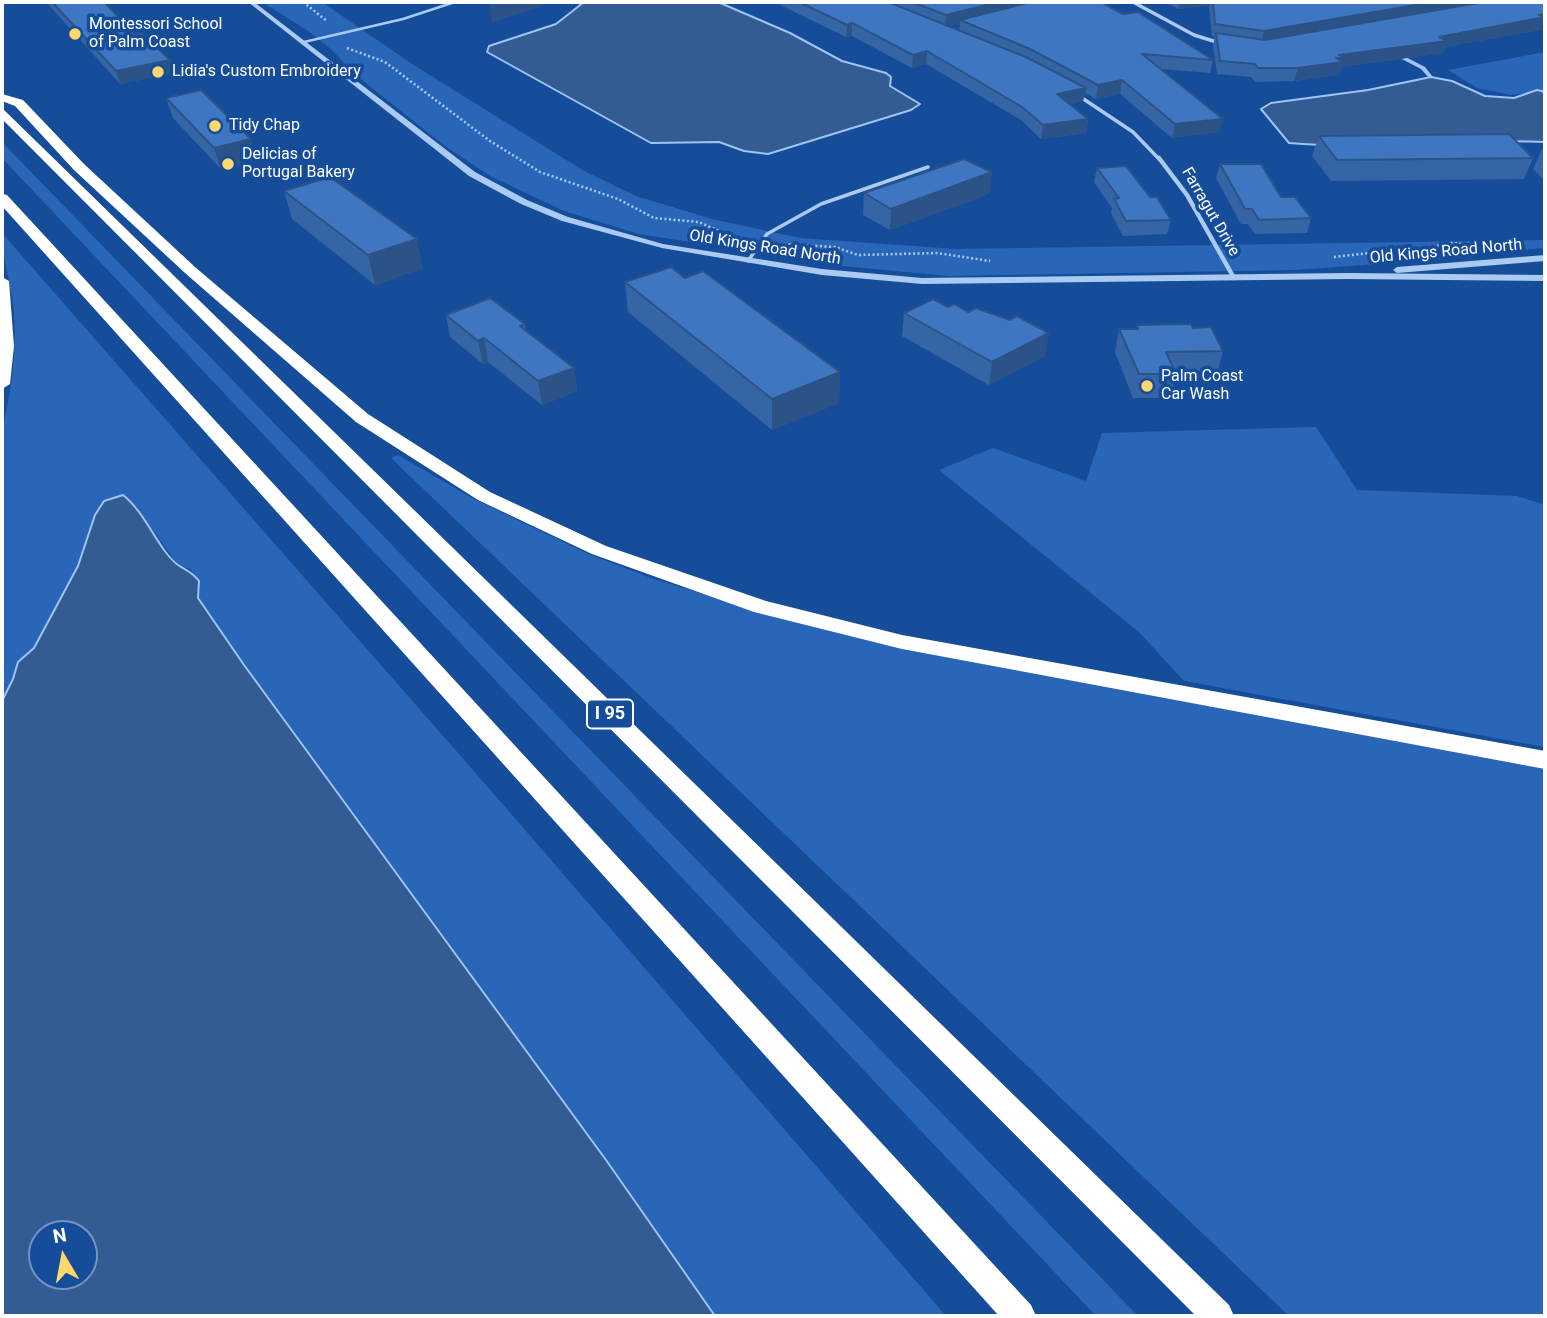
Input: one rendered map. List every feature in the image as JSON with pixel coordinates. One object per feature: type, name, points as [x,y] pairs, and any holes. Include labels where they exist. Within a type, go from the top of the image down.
[{"type":"highway","points":[[2,97],[19,103],[79,167],[208,286],[362,418],[417,456],[484,496],[599,550],[761,607],[902,642],[1545,760]]},
{"type":"highway","name":"I 95","points":[[2,112],[1218,1316]]},
{"type":"highway","points":[[2,198],[1020,1316]]},
{"type":"highway","points":[[2,281],[6,346],[2,384]]},
{"type":"street","name":"Old Kings Road North","points":[[251,2],[472,174],[524,202],[573,222],[636,240],[748,261],[867,278],[931,282],[1348,275],[1545,278]]},
{"type":"street","points":[[1133,2],[1194,35],[1231,46]]},
{"type":"street","name":"Farragut Drive","points":[[1069,90],[1120,121],[1160,155],[1184,189],[1234,278]]},
{"type":"street","name":"Old Kings Road North","points":[[1348,275],[1545,258]]},
{"type":"lane","points":[[304,42],[403,19],[455,2]]},
{"type":"lane","points":[[748,261],[770,232],[821,204],[928,167]]},
{"type":"path","points":[[303,2],[327,19],[323,27]]},
{"type":"path","points":[[340,45],[385,62],[489,141],[540,172],[618,199],[654,218],[699,222],[726,232],[741,242]]},
{"type":"path","points":[[779,245],[835,247],[858,255],[948,254],[996,262]]},
{"type":"path","points":[[1382,250],[1394,250]]},
{"type":"shaded area","points":[[262,2],[322,2],[412,64],[584,171],[636,196],[712,219],[800,238],[956,249],[1545,240],[1545,248],[1479,253],[1474,257],[1295,270],[948,276],[843,266],[639,234],[564,211],[490,176],[445,146],[353,73],[332,50],[308,31]]},
{"type":"shaded area","points":[[584,2],[718,2],[790,33],[842,61],[886,73],[891,77],[890,86],[920,104],[911,110],[768,154],[744,151],[719,142],[651,143],[487,52],[489,46],[556,24]]},
{"type":"shaded area","points":[[1545,52],[1545,91],[1511,95],[1477,88],[1448,70]]},
{"type":"shaded area","points":[[1431,77],[1452,81],[1485,96],[1514,98],[1537,90],[1545,92],[1545,142],[1353,145],[1289,143],[1261,109],[1271,103],[1368,90]]},
{"type":"shaded area","points":[[2,142],[1138,1316],[1096,1316],[2,158]]},
{"type":"shaded area","points":[[2,233],[480,778],[946,1316],[715,1316],[606,1160],[244,665],[198,598],[199,581],[190,569],[178,565],[136,506],[95,515],[78,566],[34,648],[18,662],[2,701],[2,431],[12,372],[15,328]]},
{"type":"shaded area","points":[[1316,427],[1357,490],[1517,496],[1545,505],[1545,747],[1184,681],[1139,632],[939,470],[993,448],[1086,481],[1102,433]]},
{"type":"shaded area","points":[[398,455],[472,498],[586,553],[651,578],[777,617],[924,653],[1545,768],[1545,1316],[1289,1316],[391,458]]},
{"type":"shaded area","points":[[123,495],[139,512],[171,559],[199,581],[198,598],[244,665],[606,1160],[715,1316],[2,1316],[2,701],[18,662],[34,648],[78,566],[95,515],[104,501]]},
{"type":"building","points":[[52,2],[104,2],[135,34],[142,33],[170,60],[116,71]]},
{"type":"building","points":[[799,2],[888,2],[1026,57],[1086,88],[1057,94],[1088,119],[1043,125],[1022,107],[927,51],[913,55],[852,23],[847,25]]},
{"type":"building","points":[[912,2],[999,2],[946,15]]},
{"type":"building","points":[[1031,2],[1101,2],[1123,14],[1138,12],[1213,60],[1142,54],[1223,119],[1175,124],[1122,80],[1098,85],[1030,49],[960,20]]},
{"type":"building","points":[[1213,2],[1433,2],[1264,31],[1215,24]]},
{"type":"building","points":[[1484,2],[1545,2],[1545,14],[1539,15],[1545,17],[1439,37],[1448,41],[1339,55],[1344,57],[1336,58],[1343,62],[1298,68],[1258,68],[1255,64],[1220,61],[1216,33],[1265,40]]},
{"type":"building","points":[[201,90],[251,139],[214,148],[166,98]]},
{"type":"building","points":[[1509,134],[1533,158],[1337,160],[1319,136]]},
{"type":"building","points":[[964,159],[992,172],[891,209],[864,193]]},
{"type":"building","points":[[1220,164],[1261,164],[1281,197],[1295,197],[1311,218],[1259,220],[1252,209],[1245,209]]},
{"type":"building","points":[[1126,166],[1150,197],[1157,197],[1171,220],[1126,221],[1114,199],[1119,198],[1097,168]]},
{"type":"building","points":[[330,177],[417,239],[368,255],[284,191]]},
{"type":"building","points":[[671,267],[685,278],[703,271],[840,372],[772,399],[625,282]]},
{"type":"building","points":[[490,298],[525,324],[520,326],[574,368],[538,381],[484,338],[478,341],[446,315]]},
{"type":"building","points":[[933,299],[948,307],[954,304],[968,312],[976,308],[1010,320],[1017,316],[1049,333],[992,362],[904,313]]},
{"type":"building","points":[[1191,324],[1193,328],[1211,327],[1223,351],[1166,352],[1176,374],[1139,374],[1119,329],[1138,329],[1137,325]]},
{"type":"waterway","points":[[1396,54],[1423,68],[1431,77]]},
{"type":"place","name":"Montessori School of Palm Coast","points":[[75,34]]},
{"type":"place","name":"Lidia's Custom Embroidery","points":[[158,72]]},
{"type":"place","name":"Tidy Chap","points":[[215,126]]},
{"type":"place","name":"Delicias of Portugal Bakery","points":[[228,164]]},
{"type":"place","name":"Palm Coast Car Wash","points":[[1147,386]]}]
